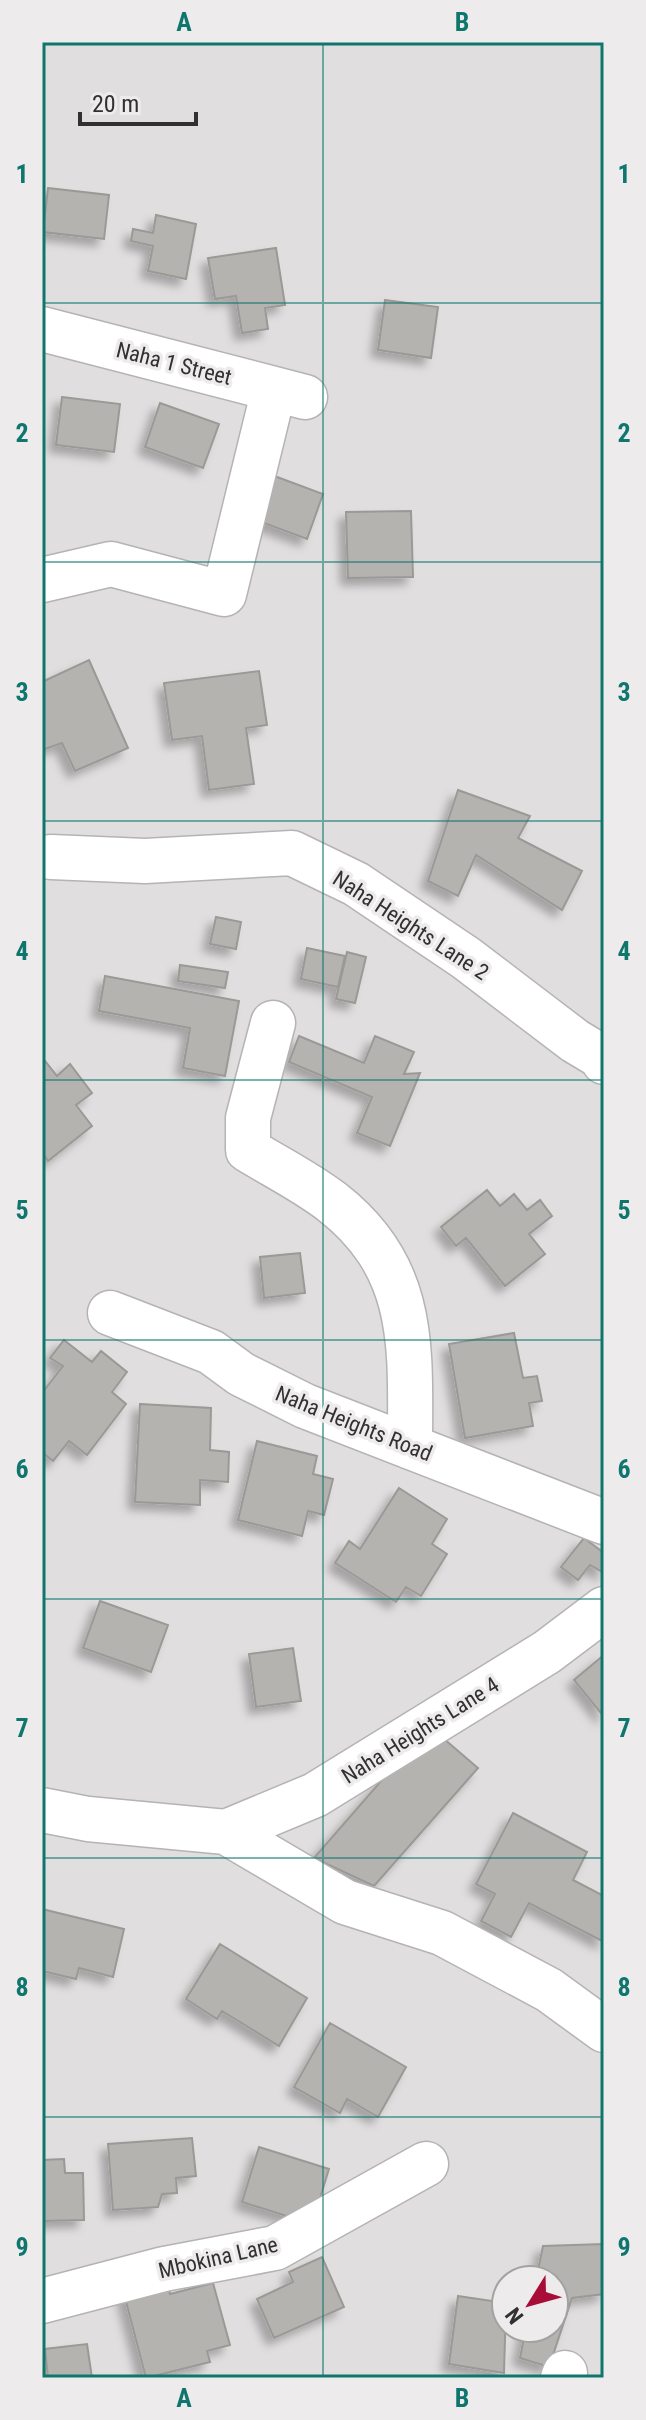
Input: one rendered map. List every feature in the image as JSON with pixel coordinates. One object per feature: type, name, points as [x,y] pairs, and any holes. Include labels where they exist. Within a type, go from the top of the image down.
[{"type":"street","name":"Naha 1 Street","points":[[42,329],[290,393],[224,594],[111,564],[42,580]]},
{"type":"street","name":"Naha Heights Lane 2","points":[[51,857],[145,861],[292,853],[356,884],[381,900],[466,958],[604,1062]]},
{"type":"street","points":[[273,1023],[248,1118],[248,1150],[333,1203],[381,1253],[400,1292],[410,1346],[410,1447]]},
{"type":"street","name":"Naha Heights Road","points":[[110,1313],[211,1352],[241,1374],[305,1406],[604,1522]]},
{"type":"street","name":"Naha Heights Lane 4","points":[[226,1832],[315,1795],[547,1652],[604,1609]]},
{"type":"street","points":[[42,1810],[88,1819],[226,1832],[345,1902],[442,1933],[549,1990],[604,2030]]},
{"type":"street","name":"Mbokina Lane","points":[[42,2301],[164,2269],[275,2248],[426,2164]]},
{"type":"building","points":[[48,188],[109,195],[104,239],[43,232]]},
{"type":"building","points":[[156,215],[196,224],[186,279],[148,271],[153,246],[131,241],[133,229],[153,233]]},
{"type":"building","points":[[276,248],[285,305],[265,308],[268,329],[242,333],[236,296],[215,299],[208,258]]},
{"type":"building","points":[[385,300],[438,307],[431,358],[378,350]]},
{"type":"building","points":[[62,397],[120,404],[114,452],[56,445]]},
{"type":"building","points":[[160,403],[219,424],[203,468],[145,447]]},
{"type":"building","points":[[269,474],[323,494],[307,539],[253,519]]},
{"type":"building","points":[[411,511],[413,577],[348,578],[346,512]]},
{"type":"building","points":[[89,660],[128,748],[75,771],[62,743],[42,750],[42,682]]},
{"type":"building","points":[[259,671],[267,725],[246,728],[254,784],[209,790],[202,736],[172,740],[164,683]]},
{"type":"building","points":[[458,790],[530,816],[518,838],[582,871],[562,910],[476,855],[458,896],[428,881]]},
{"type":"building","points":[[216,917],[241,922],[236,949],[210,944]]},
{"type":"building","points":[[307,948],[345,956],[338,987],[301,979]]},
{"type":"building","points":[[347,952],[366,957],[355,1003],[336,999]]},
{"type":"building","points":[[180,965],[228,972],[225,988],[178,981]]},
{"type":"building","points":[[105,976],[239,1001],[225,1076],[183,1068],[190,1028],[99,1011]]},
{"type":"building","points":[[299,1036],[364,1063],[375,1036],[414,1052],[404,1074],[420,1073],[390,1146],[357,1133],[372,1097],[289,1062]]},
{"type":"building","points":[[42,1057],[57,1076],[70,1064],[92,1093],[76,1105],[92,1126],[48,1161],[42,1152]]},
{"type":"building","points":[[487,1190],[500,1206],[514,1194],[527,1210],[540,1200],[552,1216],[529,1234],[545,1254],[505,1286],[466,1238],[456,1246],[441,1227]]},
{"type":"building","points":[[300,1253],[305,1293],[264,1298],[260,1257]]},
{"type":"building","points":[[514,1333],[523,1378],[537,1376],[542,1401],[529,1403],[533,1426],[465,1438],[449,1344]]},
{"type":"building","points":[[64,1340],[92,1362],[101,1351],[127,1372],[112,1392],[126,1404],[87,1455],[69,1441],[53,1461],[42,1452],[42,1393],[63,1366],[50,1358]]},
{"type":"building","points":[[140,1404],[211,1408],[210,1450],[229,1452],[228,1482],[200,1480],[200,1505],[135,1502]]},
{"type":"building","points":[[257,1441],[317,1456],[313,1474],[333,1479],[324,1515],[308,1511],[302,1536],[238,1520]]},
{"type":"building","points":[[399,1488],[447,1519],[432,1544],[447,1554],[421,1596],[406,1587],[396,1602],[335,1563],[349,1541],[360,1549]]},
{"type":"building","points":[[584,1538],[604,1553],[604,1573],[590,1565],[578,1580],[561,1567]]},
{"type":"building","points":[[100,1601],[168,1625],[151,1672],[83,1648]]},
{"type":"building","points":[[293,1648],[301,1701],[256,1707],[249,1654]]},
{"type":"building","points":[[604,1655],[604,1717],[574,1680]]},
{"type":"building","points":[[429,1726],[478,1768],[374,1886],[314,1858]]},
{"type":"building","points":[[513,1813],[587,1852],[573,1880],[604,1896],[604,1942],[529,1903],[511,1937],[481,1921],[495,1894],[476,1884]]},
{"type":"building","points":[[42,1909],[124,1929],[113,1977],[79,1968],[76,1979],[42,1971]]},
{"type":"building","points":[[220,1944],[307,1998],[279,2046],[222,2011],[217,2019],[186,1999]]},
{"type":"building","points":[[330,2023],[406,2067],[378,2117],[347,2099],[340,2113],[294,2087]]},
{"type":"building","points":[[192,2138],[196,2176],[176,2178],[177,2193],[162,2194],[158,2207],[113,2210],[108,2144]]},
{"type":"building","points":[[259,2147],[329,2169],[312,2224],[242,2202]]},
{"type":"building","points":[[64,2159],[65,2173],[83,2173],[84,2220],[42,2221],[42,2160]]},
{"type":"building","points":[[604,2244],[604,2294],[572,2298],[570,2304],[570,2264],[539,2264],[543,2246]]},
{"type":"building","points":[[322,2257],[344,2307],[274,2338],[257,2299],[293,2282],[289,2272]]},
{"type":"building","points":[[166,2278],[170,2294],[213,2283],[230,2345],[207,2351],[210,2362],[146,2378],[123,2290]]},
{"type":"building","points":[[458,2296],[490,2301],[490,2344],[505,2344],[504,2373],[449,2364]]},
{"type":"building","points":[[87,2344],[92,2378],[48,2378],[45,2349]]},
{"type":"building","points":[[523,2344],[557,2344],[549,2367],[520,2358]]}]
